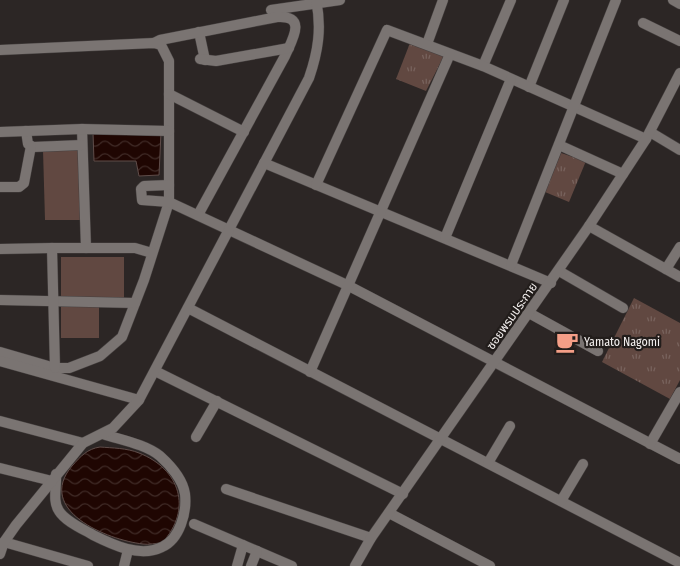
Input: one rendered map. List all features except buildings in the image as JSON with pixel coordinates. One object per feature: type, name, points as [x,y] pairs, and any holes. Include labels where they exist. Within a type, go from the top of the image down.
[{"type":"street","points":[[271,10],[317,1],[340,0]]},
{"type":"street","points":[[427,44],[443,0]]},
{"type":"street","points":[[483,66],[511,0]]},
{"type":"street","points":[[529,87],[564,0]]},
{"type":"street","points":[[511,265],[616,0]]},
{"type":"street","points":[[673,0],[680,4]]},
{"type":"street","points":[[0,554],[4,542],[83,443],[113,428],[139,400],[309,78],[318,54],[317,1]]},
{"type":"street","points":[[154,43],[199,32],[287,16],[294,22],[296,30],[289,48],[198,215]]},
{"type":"street","points":[[643,23],[680,41]]},
{"type":"street","points":[[316,185],[387,30],[483,66],[680,150]]},
{"type":"street","points":[[199,32],[203,59],[216,61],[289,48]]},
{"type":"street","points":[[0,50],[154,43],[161,45],[170,61],[169,202],[122,337],[100,356],[69,368],[54,368],[0,352]]},
{"type":"street","points":[[310,372],[450,54]]},
{"type":"street","name":"ซอยพรมประกาย","points":[[355,566],[371,538],[589,226],[676,93],[680,73]]},
{"type":"street","points":[[445,238],[511,79]]},
{"type":"street","points":[[169,94],[244,132]]},
{"type":"street","points":[[0,132],[82,129],[169,131]]},
{"type":"street","points":[[82,129],[86,248]]},
{"type":"street","points":[[0,187],[19,186],[24,183],[31,146],[28,144],[26,131]]},
{"type":"street","points":[[31,146],[82,145]]},
{"type":"street","points":[[559,145],[623,174]]},
{"type":"street","points":[[264,163],[551,283]]},
{"type":"street","points":[[169,184],[144,186],[140,194],[142,200],[169,202],[347,285],[680,459]]},
{"type":"street","points":[[589,226],[680,277]]},
{"type":"street","points":[[666,269],[680,247]]},
{"type":"street","points":[[52,248],[54,368]]},
{"type":"street","points":[[0,249],[135,248],[152,253]]},
{"type":"street","points":[[558,271],[623,308]]},
{"type":"street","points":[[0,300],[135,302]]},
{"type":"street","points":[[188,308],[680,563]]},
{"type":"street","points":[[529,314],[598,350]]},
{"type":"street","points":[[0,361],[139,400]]},
{"type":"street","points":[[155,371],[403,494]]},
{"type":"street","points":[[650,444],[680,392]]},
{"type":"street","points":[[196,437],[217,401]]},
{"type":"street","points":[[0,422],[83,443]]},
{"type":"street","points":[[488,463],[510,426]]},
{"type":"street","points":[[54,477],[58,487],[55,499],[59,511],[84,530],[109,543],[128,550],[162,547],[174,538],[180,526],[185,493],[178,477],[160,456],[149,450],[103,434]]},
{"type":"street","points":[[561,500],[583,464]]},
{"type":"street","points":[[0,468],[54,477]]},
{"type":"street","points":[[226,488],[371,538]]},
{"type":"street","points":[[389,513],[490,566]]},
{"type":"street","points":[[194,524],[292,566]]},
{"type":"street","points":[[4,542],[88,566]]},
{"type":"street","points":[[237,566],[244,545]]},
{"type":"street","points":[[124,566],[128,550]]},
{"type":"street","points":[[251,566],[257,551]]},
{"type":"green space","points":[[410,43],[444,56],[426,91],[396,79]]},
{"type":"green space","points":[[79,149],[81,220],[45,220],[43,150]]},
{"type":"green space","points":[[561,153],[586,161],[569,202],[545,192]]},
{"type":"green space","points":[[61,257],[124,257],[124,299],[61,298]]},
{"type":"green space","points":[[634,298],[680,323],[680,380],[670,399],[602,362]]},
{"type":"green space","points":[[99,304],[99,338],[61,338],[61,305]]},
{"type":"water","points":[[161,132],[159,175],[139,176],[136,161],[94,161],[93,133]]},
{"type":"water","points":[[100,447],[125,449],[139,453],[153,460],[164,469],[172,480],[178,491],[177,517],[172,530],[162,543],[143,544],[112,536],[80,520],[69,509],[62,496],[63,482],[72,466],[81,456],[91,449]]},
{"type":"place","name":"Yamato Nagomi","points":[[567,342]]}]
